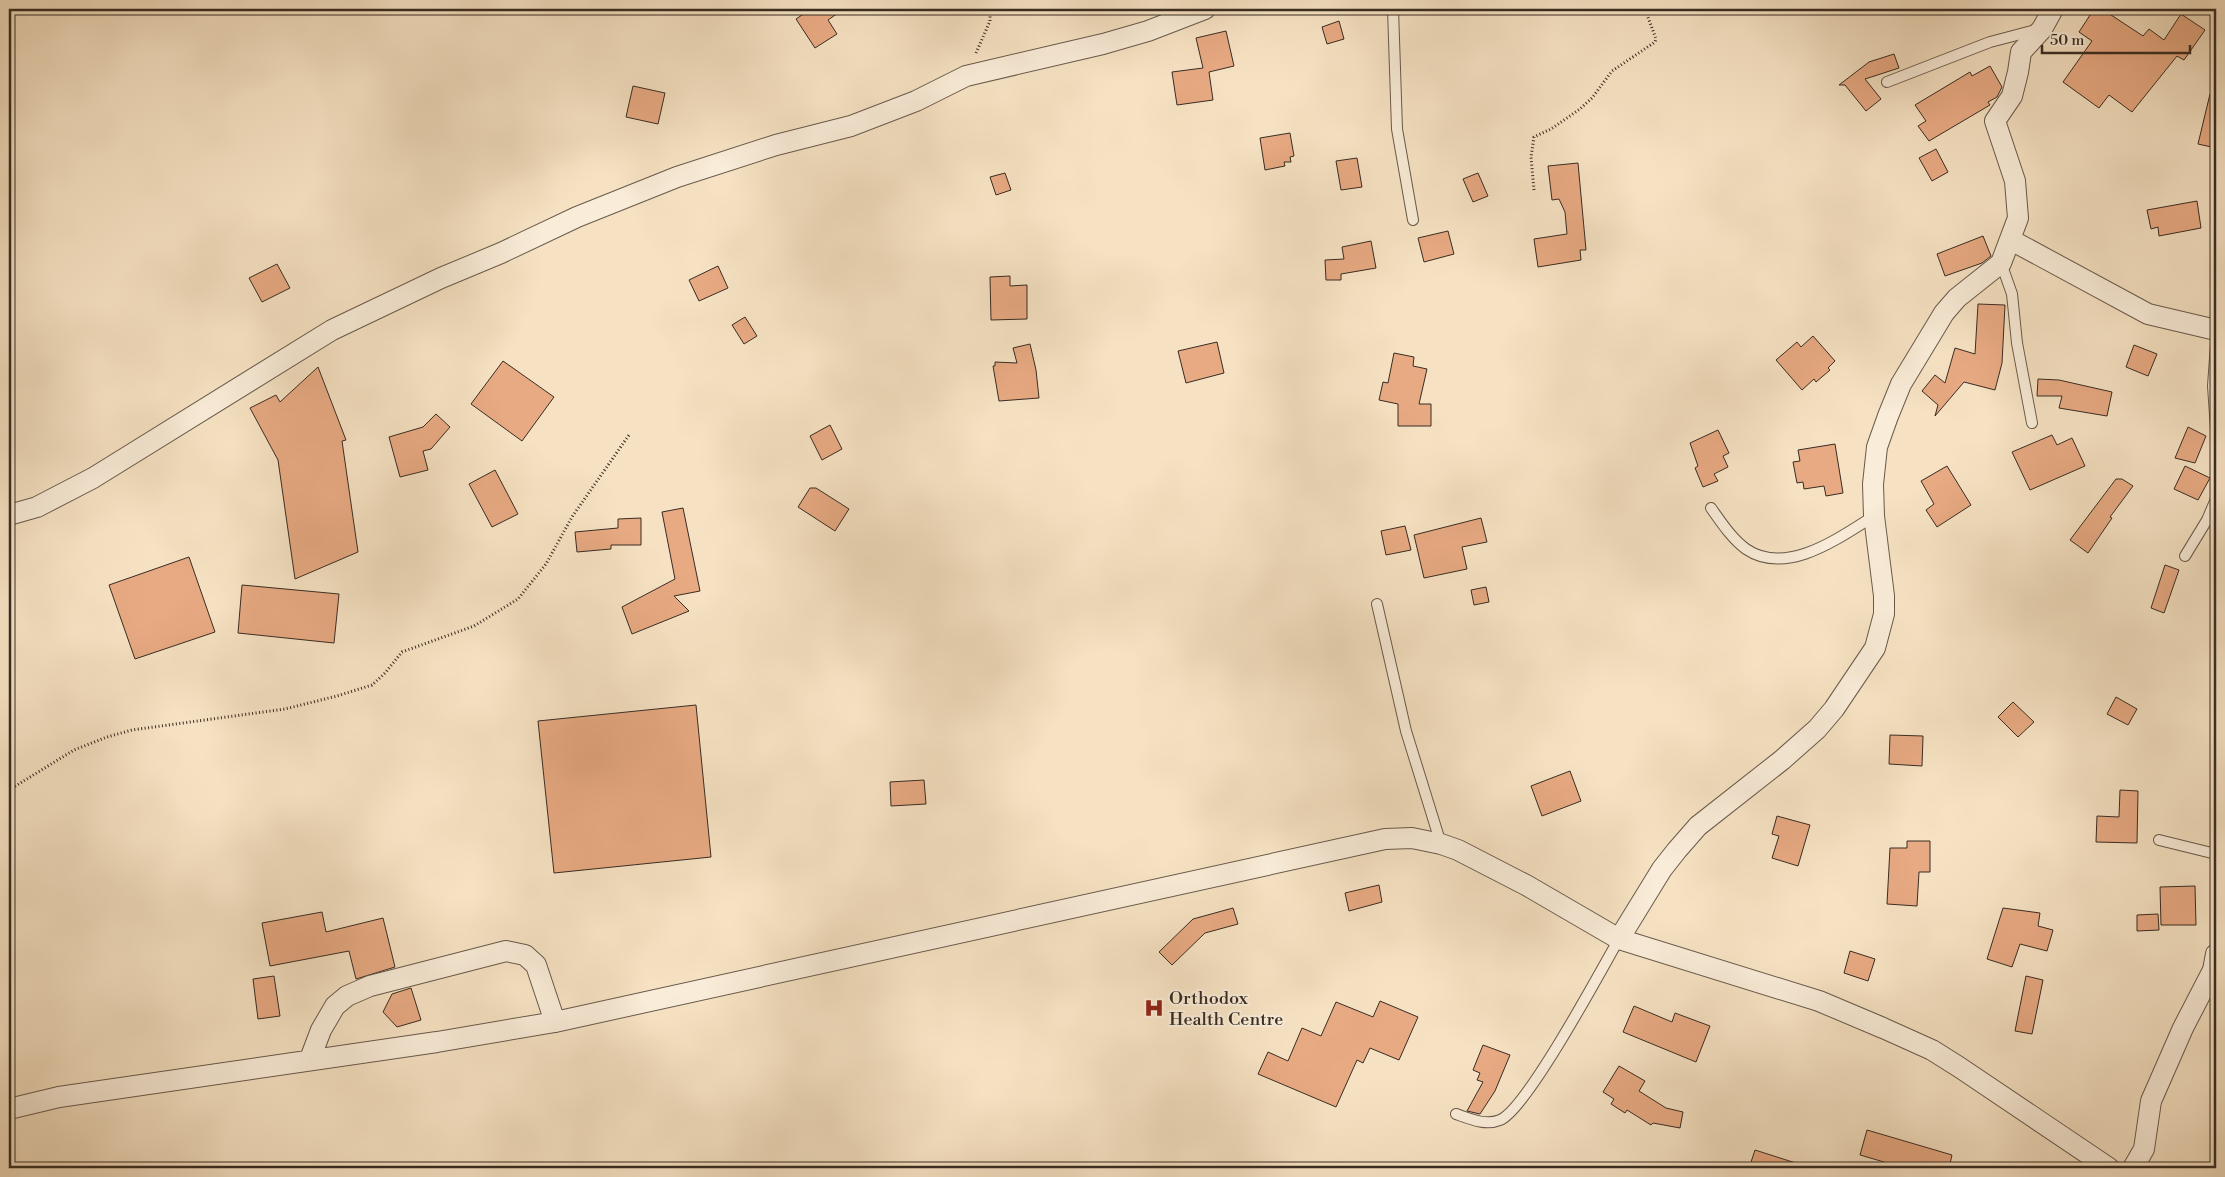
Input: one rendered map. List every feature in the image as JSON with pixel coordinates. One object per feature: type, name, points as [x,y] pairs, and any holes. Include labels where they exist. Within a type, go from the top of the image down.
[{"type":"street","points":[[9,516],[37,507],[93,478],[332,330],[441,278],[501,253],[577,217],[677,176],[776,145],[850,126],[916,101],[966,76],[1112,42],[1148,31],[1205,9]]},
{"type":"street","points":[[1619,939],[1662,869],[1676,850],[1698,826],[1782,760],[1817,729],[1839,702],[1875,648],[1884,614],[1884,596],[1874,516],[1873,484],[1877,447],[1901,384],[1944,313],[1957,298],[2001,263],[2018,218],[2015,181],[1995,121],[2012,96],[2021,52],[2042,28],[2054,9]]},
{"type":"street","points":[[2010,240],[2148,314],[2216,330]]},
{"type":"street","points":[[9,1109],[59,1097],[437,1042],[555,1022],[1385,839],[1412,838],[1441,844],[1458,850],[1526,885],[1619,939],[1819,1002],[1932,1050],[2109,1168]]},
{"type":"street","points":[[310,1059],[321,1030],[332,1010],[347,996],[370,986],[493,953],[518,952],[533,961],[555,1022]]},
{"type":"street","points":[[2133,1168],[2144,1148],[2151,1101],[2183,1028],[2215,966]]},
{"type":"lane","points":[[1393,9],[1397,129],[1413,220]]},
{"type":"lane","points":[[1887,82],[1990,42],[2042,28]]},
{"type":"lane","points":[[2001,263],[2012,294],[2017,343],[2032,423]]},
{"type":"lane","points":[[2216,344],[2213,386],[2216,429]]},
{"type":"lane","points":[[2185,556],[2207,520],[2216,499]]},
{"type":"lane","points":[[1711,508],[1727,530],[1746,549],[1765,557],[1776,558],[1805,554],[1821,549],[1874,516]]},
{"type":"lane","points":[[1377,604],[1406,731],[1441,844]]},
{"type":"lane","points":[[2159,840],[2216,854]]},
{"type":"lane","points":[[1456,1114],[1482,1122],[1499,1120],[1511,1111],[1562,1037],[1619,939]]},
{"type":"path","points":[[966,76],[990,21],[990,9]]},
{"type":"path","points":[[1534,190],[1531,157],[1534,137],[1551,129],[1580,109],[1592,98],[1612,71],[1655,42],[1656,39],[1645,9]]},
{"type":"path","points":[[9,790],[74,750],[107,737],[132,730],[285,709],[372,685],[385,673],[402,652],[474,626],[518,599],[546,564],[572,518],[629,435]]},
{"type":"building","points":[[811,9],[844,9],[828,20],[837,34],[815,48],[796,19]]},
{"type":"building","points":[[2094,9],[2102,9],[2143,36],[2149,29],[2164,40],[2181,14],[2205,30],[2184,60],[2177,56],[2132,112],[2109,95],[2099,108],[2063,82],[2092,41],[2079,32]]},
{"type":"building","points":[[1339,21],[1344,39],[1327,44],[1322,27]]},
{"type":"building","points":[[1226,31],[1234,66],[1209,72],[1213,100],[1177,105],[1172,72],[1203,68],[1196,38]]},
{"type":"building","points":[[1894,54],[1899,68],[1865,79],[1881,99],[1866,111],[1845,85],[1839,85],[1869,62]]},
{"type":"building","points":[[1990,66],[2002,87],[1997,97],[1988,102],[1990,105],[1929,141],[1918,126],[1926,121],[1915,105],[1970,72],[1972,76]]},
{"type":"building","points":[[633,86],[665,93],[658,124],[626,117]]},
{"type":"building","points":[[2210,94],[2216,94],[2216,148],[2198,144]]},
{"type":"building","points":[[1290,133],[1294,156],[1290,157],[1291,162],[1284,162],[1285,166],[1265,170],[1260,138]]},
{"type":"building","points":[[1936,149],[1948,172],[1932,181],[1919,158]]},
{"type":"building","points":[[1357,158],[1362,187],[1341,190],[1336,161]]},
{"type":"building","points":[[1578,163],[1586,250],[1580,250],[1581,260],[1538,267],[1534,239],[1567,234],[1565,212],[1559,199],[1552,200],[1548,166]]},
{"type":"building","points":[[1005,173],[1011,190],[996,195],[990,177]]},
{"type":"building","points":[[1478,173],[1488,196],[1473,202],[1463,179]]},
{"type":"building","points":[[2197,201],[2201,228],[2159,236],[2158,227],[2151,229],[2147,210]]},
{"type":"building","points":[[1448,231],[1454,254],[1424,262],[1418,238]]},
{"type":"building","points":[[1983,236],[1991,256],[1982,263],[1945,276],[1937,254]]},
{"type":"building","points":[[1371,241],[1376,268],[1341,274],[1341,280],[1326,280],[1325,260],[1344,259],[1342,247]]},
{"type":"building","points":[[277,264],[290,288],[262,302],[249,278]]},
{"type":"building","points":[[718,266],[728,288],[699,301],[689,280]]},
{"type":"building","points":[[1010,276],[1010,286],[1027,285],[1027,319],[991,320],[990,277]]},
{"type":"building","points":[[1978,304],[2005,305],[2002,363],[1995,390],[1964,382],[1935,416],[1938,405],[1922,391],[1935,375],[1945,383],[1955,348],[1975,354]]},
{"type":"building","points":[[745,317],[757,336],[744,344],[732,325]]},
{"type":"building","points":[[1813,336],[1835,361],[1828,368],[1830,370],[1816,382],[1814,379],[1802,390],[1776,360],[1797,342],[1801,347]]},
{"type":"building","points":[[1217,342],[1224,373],[1186,383],[1178,351]]},
{"type":"building","points":[[1030,344],[1036,370],[1039,398],[999,401],[993,366],[995,366],[995,362],[1017,363],[1013,348]]},
{"type":"building","points":[[2134,345],[2157,354],[2148,376],[2126,367]]},
{"type":"building","points":[[1394,353],[1414,357],[1413,366],[1427,369],[1419,404],[1431,404],[1431,426],[1398,426],[1398,404],[1379,400],[1383,382],[1388,383]]},
{"type":"building","points":[[503,361],[554,397],[522,441],[471,404]]},
{"type":"building","points":[[318,367],[346,440],[342,441],[358,552],[295,579],[278,460],[250,408],[276,395],[280,402]]},
{"type":"building","points":[[2038,379],[2059,380],[2112,392],[2107,416],[2059,408],[2062,396],[2037,396]]},
{"type":"building","points":[[436,414],[450,427],[431,449],[423,451],[428,470],[400,477],[389,437],[423,427]]},
{"type":"building","points":[[830,425],[842,449],[822,460],[810,436]]},
{"type":"building","points":[[2188,427],[2206,436],[2195,463],[2175,458]]},
{"type":"building","points":[[1718,430],[1729,453],[1723,456],[1728,467],[1714,474],[1718,481],[1703,487],[1695,468],[1698,466],[1690,443]]},
{"type":"building","points":[[2052,435],[2057,445],[2072,438],[2085,466],[2030,490],[2012,452]]},
{"type":"building","points":[[1835,444],[1843,493],[1826,496],[1824,486],[1804,489],[1803,482],[1797,483],[1793,462],[1800,461],[1798,450]]},
{"type":"building","points":[[1947,466],[1971,505],[1937,527],[1926,510],[1934,504],[1921,481]]},
{"type":"building","points":[[2185,466],[2210,478],[2198,500],[2174,489]]},
{"type":"building","points":[[495,470],[518,514],[492,527],[469,484]]},
{"type":"building","points":[[2116,479],[2122,479],[2133,486],[2110,517],[2112,518],[2088,553],[2070,540]]},
{"type":"building","points":[[810,488],[816,488],[849,509],[835,531],[798,507]]},
{"type":"building","points":[[683,508],[700,591],[674,596],[689,611],[632,634],[622,607],[675,579],[662,512]]},
{"type":"building","points":[[641,518],[641,545],[611,545],[611,549],[577,552],[575,532],[618,528],[618,519]]},
{"type":"building","points":[[1481,518],[1487,542],[1462,547],[1467,569],[1424,578],[1414,535]]},
{"type":"building","points":[[1405,526],[1411,550],[1386,555],[1381,531]]},
{"type":"building","points":[[189,557],[215,632],[135,659],[109,585]]},
{"type":"building","points":[[2165,565],[2179,570],[2164,613],[2151,608]]},
{"type":"building","points":[[242,585],[339,594],[334,643],[238,633]]},
{"type":"building","points":[[1486,587],[1489,602],[1474,605],[1471,590]]},
{"type":"building","points":[[2116,697],[2137,709],[2128,725],[2107,714]]},
{"type":"building","points":[[2013,702],[2034,722],[2018,737],[1998,717]]},
{"type":"building","points":[[696,705],[711,857],[554,873],[538,721]]},
{"type":"building","points":[[1890,735],[1923,736],[1922,766],[1889,764]]},
{"type":"building","points":[[1570,771],[1581,801],[1542,816],[1531,786]]},
{"type":"building","points":[[924,780],[926,804],[891,806],[890,782]]},
{"type":"building","points":[[2120,790],[2138,791],[2137,843],[2096,842],[2097,816],[2119,817]]},
{"type":"building","points":[[1777,816],[1810,825],[1798,866],[1772,858],[1779,836],[1772,834]]},
{"type":"building","points":[[1907,841],[1930,841],[1930,872],[1919,872],[1917,906],[1887,904],[1890,848],[1907,848]]},
{"type":"building","points":[[1379,885],[1382,902],[1349,911],[1345,893]]},
{"type":"building","points":[[2195,886],[2196,925],[2161,925],[2160,887]]},
{"type":"building","points":[[1233,908],[1238,924],[1205,933],[1172,965],[1159,952],[1193,919]]},
{"type":"building","points":[[2003,908],[2040,913],[2038,926],[2053,930],[2047,951],[2020,944],[2012,967],[1987,959]]},
{"type":"building","points":[[322,912],[326,932],[383,918],[395,967],[356,979],[349,951],[270,966],[262,923]]},
{"type":"building","points":[[2158,914],[2159,930],[2137,931],[2137,915]]},
{"type":"building","points":[[1850,951],[1875,959],[1868,981],[1844,973]]},
{"type":"building","points":[[274,976],[280,1016],[258,1019],[253,979]]},
{"type":"building","points":[[2026,976],[2043,980],[2032,1034],[2015,1031]]},
{"type":"building","points":[[411,988],[421,1020],[397,1027],[383,1012],[392,994]]},
{"type":"building","points":[[1380,1001],[1418,1017],[1399,1060],[1370,1048],[1363,1063],[1357,1060],[1336,1107],[1258,1074],[1268,1052],[1288,1061],[1302,1028],[1321,1036],[1336,1002],[1373,1017]]},
{"type":"building","points":[[1634,1006],[1672,1022],[1675,1013],[1710,1026],[1696,1062],[1623,1032]]},
{"type":"building","points":[[1483,1045],[1510,1055],[1495,1091],[1480,1114],[1467,1111],[1483,1082],[1477,1080],[1480,1073],[1473,1070]]},
{"type":"building","points":[[1619,1066],[1645,1081],[1639,1091],[1666,1108],[1683,1112],[1680,1128],[1653,1123],[1651,1125],[1627,1110],[1625,1113],[1611,1104],[1614,1099],[1603,1092]]},
{"type":"building","points":[[1867,1130],[1952,1155],[1949,1168],[1893,1168],[1883,1165],[1884,1162],[1860,1155]]},
{"type":"building","points":[[1755,1150],[1802,1165],[1802,1168],[1749,1168]]},
{"type":"place","name":"Orthodox Health Centre","points":[[1154,1008]]}]
